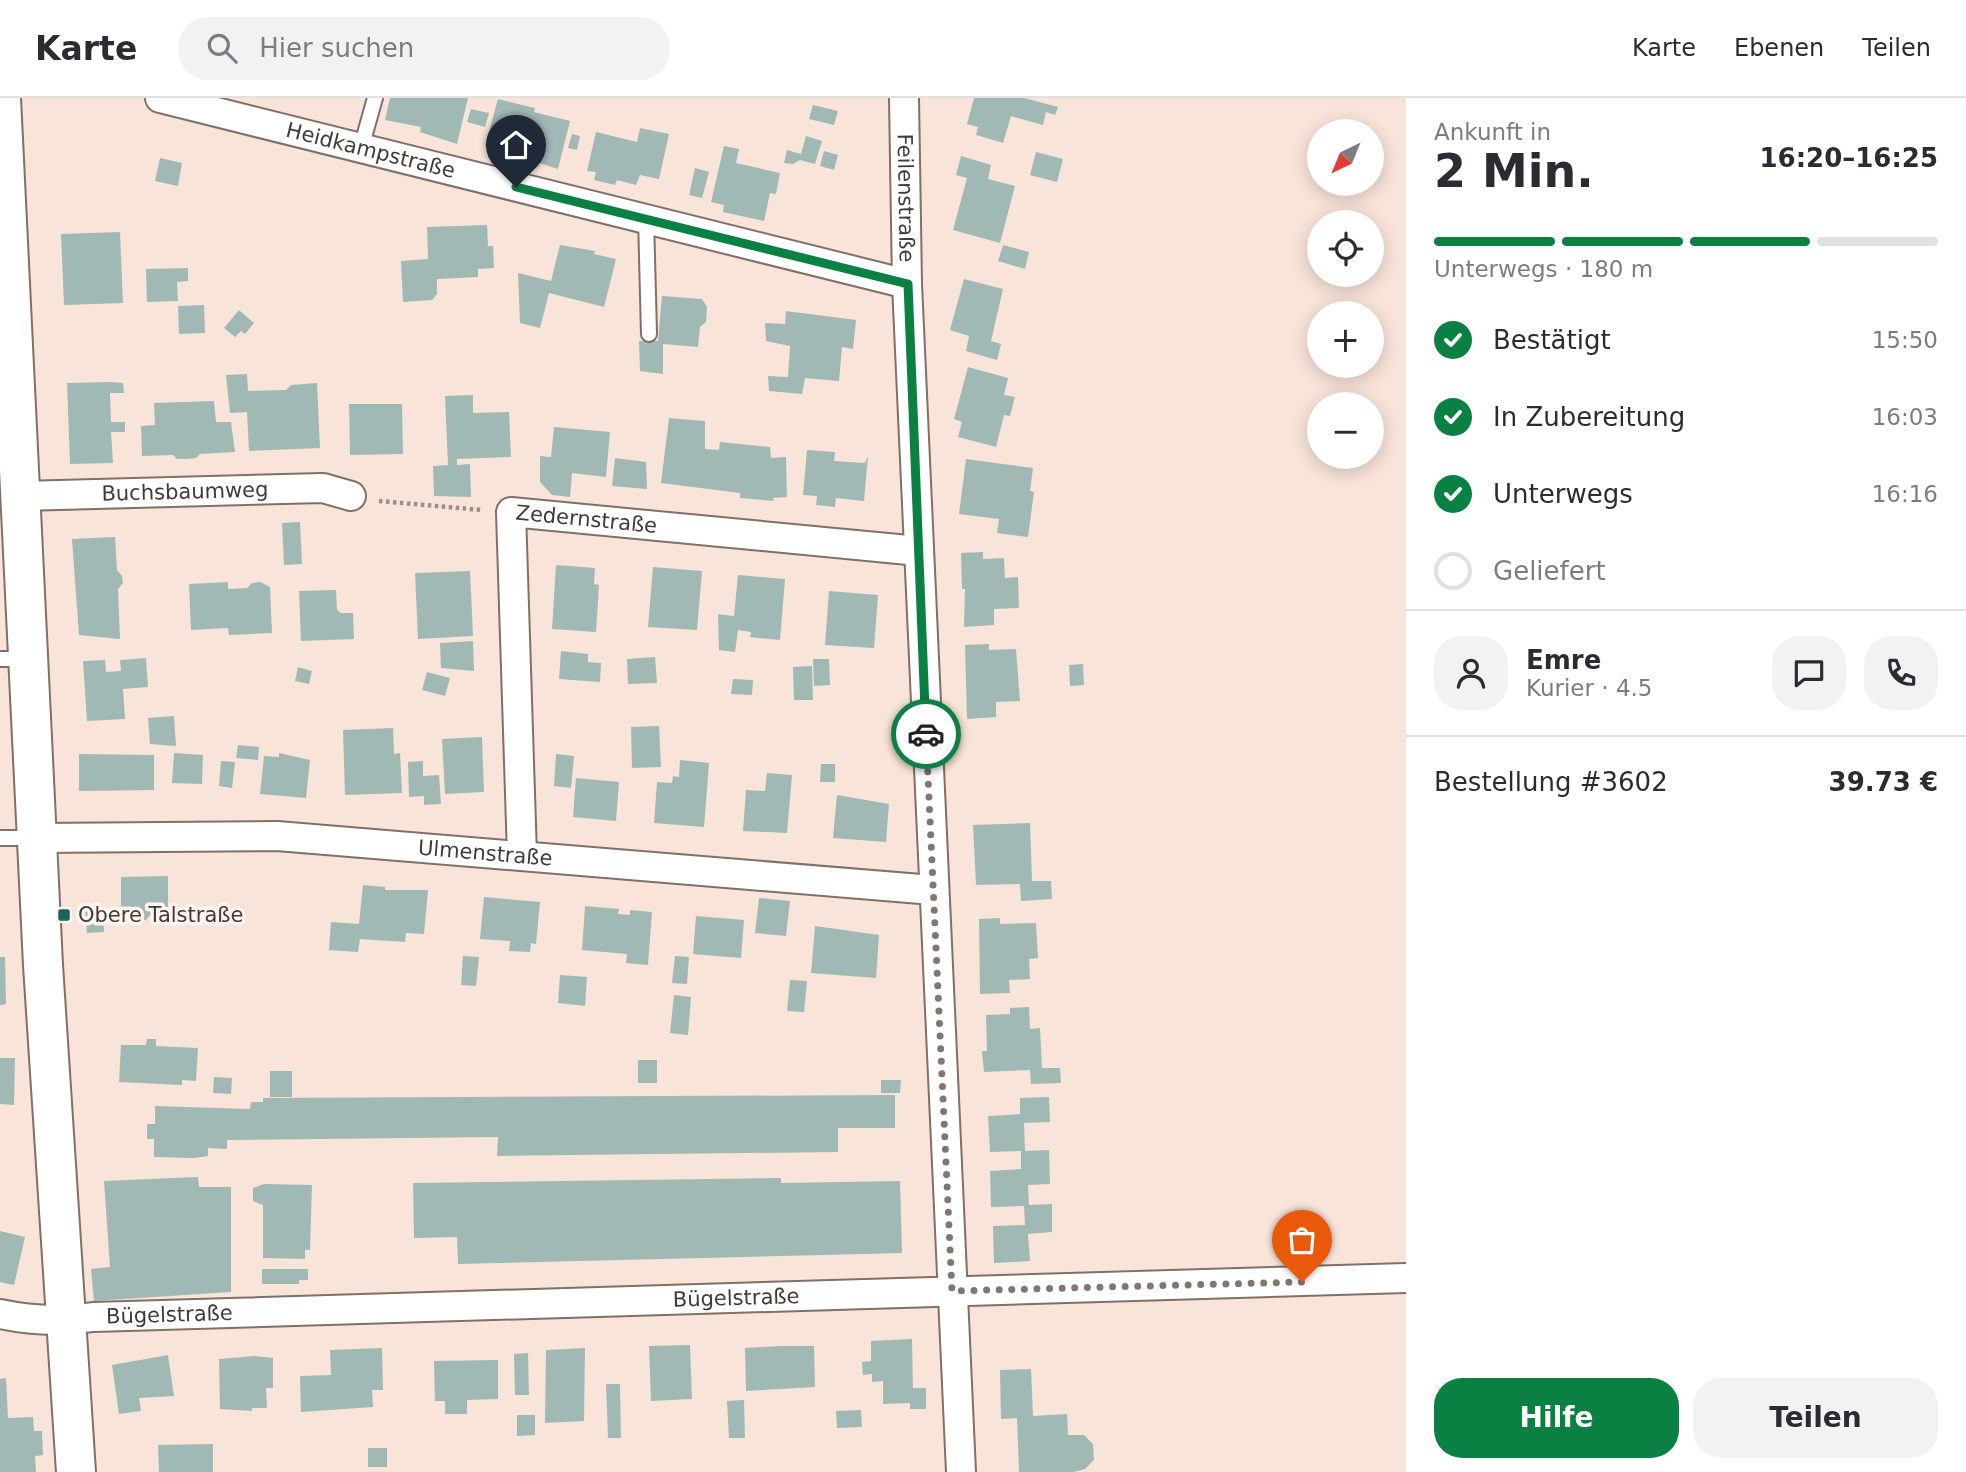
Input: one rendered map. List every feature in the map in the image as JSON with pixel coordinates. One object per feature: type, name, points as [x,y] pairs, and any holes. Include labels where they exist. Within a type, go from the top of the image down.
[{"type":"street","name":"Heidkampstraße","points":[[160,98],[908,284]]},
{"type":"street","name":"Feilenstraße","points":[[905,98],[908,284],[961,1472]]},
{"type":"street","points":[[1,122],[7,355],[21,496],[15,659],[38,838],[76,1472]]},
{"type":"street","name":"Buchsbaumweg","points":[[21,496],[323,488],[351,496]]},
{"type":"street","name":"Zedernstraße","points":[[522,856],[511,512],[919,551]]},
{"type":"street","name":"Ulmenstraße","points":[[38,838],[277,836],[933,891]]},
{"type":"street","name":"Bügelstraße","points":[[0,1314],[31,1320],[66,1321],[107,1317],[1406,1278]]},
{"type":"lane","points":[[361,148],[375,98]]},
{"type":"lane","points":[[646,218],[649,334]]},
{"type":"lane","points":[[0,838],[38,838]]},
{"type":"path","points":[[351,496],[511,512]]},
{"type":"building","points":[[390,98],[468,98],[457,144],[420,132],[421,127],[385,120]]},
{"type":"building","points":[[974,98],[1024,98],[1058,107],[1055,115],[1046,112],[1043,125],[1011,116],[1003,143],[976,135],[978,127],[967,124]]},
{"type":"building","points":[[498,99],[535,108],[534,112],[570,121],[558,169],[521,157],[522,153],[485,146]]},
{"type":"building","points":[[813,105],[838,111],[834,125],[809,119]]},
{"type":"building","points":[[471,109],[489,113],[485,127],[467,122]]},
{"type":"building","points":[[640,128],[669,134],[659,179],[640,175],[636,185],[617,180],[615,185],[594,180],[596,172],[587,171],[596,132],[637,142]]},
{"type":"building","points":[[572,134],[580,136],[577,150],[568,148]]},
{"type":"building","points":[[806,136],[822,141],[815,164],[800,160],[793,164],[784,163],[787,150],[801,154]]},
{"type":"building","points":[[724,146],[739,149],[736,163],[780,173],[776,194],[770,193],[764,221],[723,212],[724,205],[711,202]]},
{"type":"building","points":[[824,151],[838,155],[834,170],[820,166]]},
{"type":"building","points":[[1036,152],[1063,159],[1057,182],[1030,175]]},
{"type":"building","points":[[961,156],[991,165],[988,179],[1015,186],[1000,243],[953,230],[967,178],[956,175]]},
{"type":"building","points":[[160,158],[182,163],[178,186],[155,181]]},
{"type":"building","points":[[695,168],[709,172],[702,198],[689,195]]},
{"type":"building","points":[[487,225],[488,246],[493,246],[494,268],[478,269],[478,277],[437,279],[437,294],[432,300],[403,302],[401,261],[428,259],[427,227]]},
{"type":"building","points":[[120,232],[123,303],[64,305],[61,234]]},
{"type":"building","points":[[560,245],[595,251],[594,254],[616,259],[604,307],[549,293],[540,328],[520,323],[518,273],[551,281]]},
{"type":"building","points":[[1003,245],[1029,252],[1025,269],[998,261]]},
{"type":"building","points":[[188,268],[188,281],[177,282],[178,301],[147,302],[146,269]]},
{"type":"building","points":[[964,279],[1003,289],[991,341],[1001,344],[997,360],[966,351],[969,336],[950,330]]},
{"type":"building","points":[[662,296],[702,299],[707,307],[706,322],[700,327],[698,347],[663,344],[663,374],[640,371],[639,341],[658,341]]},
{"type":"building","points":[[204,305],[205,333],[179,334],[178,306]]},
{"type":"building","points":[[239,310],[254,323],[245,334],[241,331],[235,337],[224,328]]},
{"type":"building","points":[[786,311],[856,320],[853,349],[842,347],[839,381],[805,378],[802,394],[769,391],[768,376],[788,377],[790,346],[766,341],[765,323],[785,324]]},
{"type":"building","points":[[968,367],[1008,378],[1004,395],[1015,397],[1010,416],[1004,415],[996,447],[958,437],[962,422],[954,419]]},
{"type":"building","points":[[247,374],[248,391],[286,390],[291,385],[317,383],[320,448],[249,451],[247,412],[230,413],[226,375]]},
{"type":"building","points":[[67,383],[123,383],[124,393],[110,393],[111,422],[125,422],[125,432],[111,432],[113,463],[70,464]]},
{"type":"building","points":[[473,395],[473,413],[509,412],[511,457],[457,459],[457,465],[470,464],[471,497],[434,496],[433,466],[448,465],[445,396]]},
{"type":"building","points":[[214,401],[216,422],[231,422],[235,452],[200,454],[196,458],[186,459],[177,459],[173,455],[142,456],[141,426],[155,425],[154,403]]},
{"type":"building","points":[[349,404],[402,404],[403,454],[350,455]]},
{"type":"building","points":[[669,418],[705,421],[705,449],[719,450],[720,442],[770,447],[771,458],[786,457],[787,497],[773,498],[774,501],[740,498],[740,493],[661,483]]},
{"type":"building","points":[[554,427],[610,432],[606,477],[572,473],[570,497],[552,495],[540,482],[540,456],[551,457]]},
{"type":"building","points":[[807,450],[835,452],[834,461],[865,463],[868,456],[864,501],[836,498],[835,507],[816,505],[817,496],[803,495]]},
{"type":"building","points":[[615,458],[646,462],[647,489],[612,486]]},
{"type":"building","points":[[966,459],[1033,468],[1030,491],[1034,492],[1028,537],[997,533],[999,519],[959,514]]},
{"type":"building","points":[[300,522],[302,564],[284,565],[282,523]]},
{"type":"building","points":[[115,537],[117,570],[123,583],[118,589],[120,639],[79,635],[72,539]]},
{"type":"building","points":[[983,552],[983,559],[1004,558],[1005,578],[1018,577],[1019,608],[994,609],[994,625],[964,627],[965,589],[962,589],[961,553]]},
{"type":"building","points":[[556,565],[595,568],[594,584],[599,585],[596,632],[552,629]]},
{"type":"building","points":[[653,567],[702,571],[697,630],[648,627]]},
{"type":"building","points":[[470,571],[473,636],[418,639],[415,573]]},
{"type":"building","points":[[738,575],[785,579],[780,640],[750,637],[751,632],[738,630],[735,652],[719,650],[718,614],[734,616]]},
{"type":"building","points":[[228,582],[228,589],[247,588],[252,583],[260,582],[270,587],[272,633],[229,635],[228,628],[191,630],[189,584]]},
{"type":"building","points":[[336,590],[337,610],[341,613],[353,613],[354,639],[301,641],[299,591]]},
{"type":"building","points":[[829,591],[878,595],[874,648],[825,645]]},
{"type":"building","points":[[473,641],[474,671],[441,668],[440,643]]},
{"type":"building","points":[[989,644],[989,650],[1016,649],[1020,701],[996,702],[996,717],[967,719],[965,645]]},
{"type":"building","points":[[561,651],[588,654],[588,662],[601,663],[600,682],[559,679]]},
{"type":"building","points":[[655,657],[657,683],[628,684],[627,659]]},
{"type":"building","points":[[146,658],[148,687],[123,689],[125,719],[87,721],[83,661],[105,660],[106,672],[121,671],[120,660]]},
{"type":"building","points":[[813,659],[829,659],[830,685],[814,686]]},
{"type":"building","points":[[1083,664],[1084,685],[1070,686],[1069,665]]},
{"type":"building","points":[[812,666],[813,700],[794,700],[793,667]]},
{"type":"building","points":[[298,667],[312,671],[309,684],[295,681]]},
{"type":"building","points":[[427,672],[450,678],[445,696],[422,690]]},
{"type":"building","points":[[733,679],[753,680],[752,695],[731,694]]},
{"type":"building","points":[[174,716],[176,746],[150,744],[148,718]]},
{"type":"building","points":[[659,726],[661,767],[632,768],[631,727]]},
{"type":"building","points":[[393,728],[394,754],[400,753],[402,793],[345,795],[343,730]]},
{"type":"building","points":[[482,737],[484,792],[445,794],[442,739]]},
{"type":"building","points":[[238,745],[259,747],[258,760],[236,758]]},
{"type":"building","points":[[174,753],[203,755],[202,784],[172,783]]},
{"type":"building","points":[[279,753],[310,760],[306,798],[260,794],[264,756],[279,757]]},
{"type":"building","points":[[79,754],[154,755],[154,790],[79,791]]},
{"type":"building","points":[[556,754],[574,756],[571,788],[554,786]]},
{"type":"building","points":[[680,760],[709,763],[704,827],[654,823],[657,782],[672,783],[673,776],[679,777]]},
{"type":"building","points":[[221,761],[235,762],[232,788],[219,786]]},
{"type":"building","points":[[423,761],[423,776],[439,775],[441,804],[424,805],[424,796],[409,797],[408,762]]},
{"type":"building","points":[[821,764],[835,764],[835,782],[820,782]]},
{"type":"building","points":[[767,773],[792,775],[787,833],[743,831],[746,790],[765,791]]},
{"type":"building","points":[[576,778],[619,782],[616,821],[573,817]]},
{"type":"building","points":[[837,795],[889,804],[886,842],[833,838]]},
{"type":"building","points":[[1030,823],[1032,881],[1051,881],[1052,899],[1021,901],[1020,884],[976,885],[973,825]]},
{"type":"building","points":[[168,876],[168,915],[150,915],[146,920],[121,921],[121,877]]},
{"type":"building","points":[[363,885],[385,887],[385,890],[428,890],[424,934],[406,933],[405,942],[360,939],[358,952],[329,950],[331,922],[359,924]]},
{"type":"building","points":[[484,897],[540,902],[536,944],[531,943],[530,952],[509,951],[510,941],[480,939]]},
{"type":"building","points":[[759,898],[790,901],[786,936],[755,933]]},
{"type":"building","points":[[585,906],[619,909],[618,914],[630,915],[630,910],[652,912],[648,965],[626,963],[627,954],[582,950]]},
{"type":"building","points":[[103,907],[104,932],[87,933],[85,908]]},
{"type":"building","points":[[696,916],[744,920],[741,958],[693,954]]},
{"type":"building","points":[[1000,918],[1000,924],[1036,923],[1038,958],[1029,959],[1030,979],[1009,980],[1010,993],[980,994],[979,919]]},
{"type":"building","points":[[815,926],[879,935],[876,978],[811,973]]},
{"type":"building","points":[[463,956],[479,957],[476,986],[461,985]]},
{"type":"building","points":[[675,956],[689,957],[687,984],[672,983]]},
{"type":"building","points":[[0,957],[5,957],[6,1004],[0,1005]]},
{"type":"building","points":[[560,975],[587,977],[585,1006],[558,1003]]},
{"type":"building","points":[[790,980],[807,981],[804,1012],[787,1011]]},
{"type":"building","points":[[674,995],[691,997],[688,1035],[670,1033]]},
{"type":"building","points":[[1029,1007],[1030,1029],[1040,1028],[1042,1068],[1060,1068],[1061,1083],[1031,1084],[1030,1070],[984,1072],[982,1051],[987,1051],[986,1015],[1010,1014],[1010,1008]]},
{"type":"building","points":[[147,1039],[156,1039],[156,1046],[198,1048],[196,1081],[182,1080],[182,1085],[119,1082],[121,1045],[146,1045]]},
{"type":"building","points":[[0,1058],[15,1058],[14,1105],[0,1104]]},
{"type":"building","points":[[638,1060],[657,1060],[657,1083],[638,1083]]},
{"type":"building","points":[[270,1071],[292,1071],[292,1097],[270,1097]]},
{"type":"building","points":[[214,1077],[232,1078],[231,1094],[213,1093]]},
{"type":"building","points":[[881,1080],[901,1080],[900,1093],[881,1093]]},
{"type":"building","points":[[895,1095],[895,1128],[838,1128],[838,1152],[497,1156],[498,1137],[227,1140],[227,1149],[208,1148],[208,1156],[194,1158],[154,1157],[154,1139],[147,1139],[147,1124],[155,1124],[155,1106],[250,1109],[251,1102],[263,1102],[263,1098]]},
{"type":"building","points":[[1049,1097],[1050,1122],[1024,1123],[1025,1151],[1049,1150],[1050,1184],[1028,1185],[1029,1205],[1052,1204],[1052,1232],[1028,1234],[1030,1261],[994,1263],[993,1226],[1025,1225],[1024,1206],[991,1207],[990,1171],[1021,1169],[1021,1151],[990,1152],[988,1116],[1020,1114],[1020,1098]]},
{"type":"building","points":[[198,1177],[199,1187],[231,1187],[231,1292],[94,1301],[91,1269],[110,1267],[104,1181]]},
{"type":"building","points":[[781,1178],[781,1183],[900,1181],[902,1253],[458,1264],[457,1237],[414,1238],[413,1183]]},
{"type":"building","points":[[264,1184],[312,1185],[310,1250],[305,1250],[305,1259],[263,1258],[263,1205],[253,1201],[253,1188]]},
{"type":"building","points":[[0,1231],[25,1237],[14,1285],[0,1282]]},
{"type":"building","points":[[262,1269],[308,1269],[308,1280],[299,1280],[299,1284],[262,1284]]},
{"type":"building","points":[[912,1339],[913,1388],[926,1388],[926,1409],[910,1409],[910,1403],[883,1404],[883,1381],[872,1382],[872,1374],[863,1375],[862,1362],[871,1361],[871,1341]]},
{"type":"building","points":[[690,1345],[692,1399],[651,1401],[649,1346]]},
{"type":"building","points":[[814,1346],[815,1387],[746,1391],[745,1348]]},
{"type":"building","points":[[382,1348],[383,1390],[372,1390],[373,1407],[301,1412],[300,1376],[331,1375],[330,1350]]},
{"type":"building","points":[[585,1348],[584,1421],[545,1423],[546,1350]]},
{"type":"building","points":[[528,1353],[529,1395],[515,1395],[514,1354]]},
{"type":"building","points":[[168,1355],[174,1396],[139,1398],[141,1411],[119,1414],[112,1365]]},
{"type":"building","points":[[255,1356],[273,1358],[273,1388],[266,1388],[267,1408],[252,1408],[252,1411],[220,1409],[219,1359]]},
{"type":"building","points":[[498,1360],[498,1399],[467,1400],[467,1414],[445,1414],[445,1401],[435,1401],[434,1361]]},
{"type":"building","points":[[1031,1369],[1033,1416],[1067,1414],[1068,1435],[1084,1435],[1093,1444],[1094,1460],[1085,1469],[1074,1472],[1019,1472],[1017,1418],[1001,1419],[1000,1370]]},
{"type":"building","points":[[6,1378],[8,1418],[33,1417],[34,1431],[42,1431],[43,1455],[35,1456],[36,1472],[0,1472],[0,1379]]},
{"type":"building","points":[[606,1384],[620,1384],[621,1438],[608,1438]]},
{"type":"building","points":[[744,1400],[745,1438],[729,1438],[727,1401]]},
{"type":"building","points":[[861,1410],[862,1427],[837,1428],[836,1411]]},
{"type":"building","points":[[517,1415],[535,1415],[535,1435],[517,1436]]},
{"type":"building","points":[[213,1444],[213,1472],[159,1472],[158,1445]]},
{"type":"building","points":[[368,1448],[387,1448],[387,1467],[368,1467]]},
{"type":"way so far","points":[[926,734],[952,1291],[1302,1282]]},
{"type":"place","name":"Obere Talstraße","points":[[64,915]]},
{"type":"route","points":[[516,187],[908,284],[926,734]]}]
